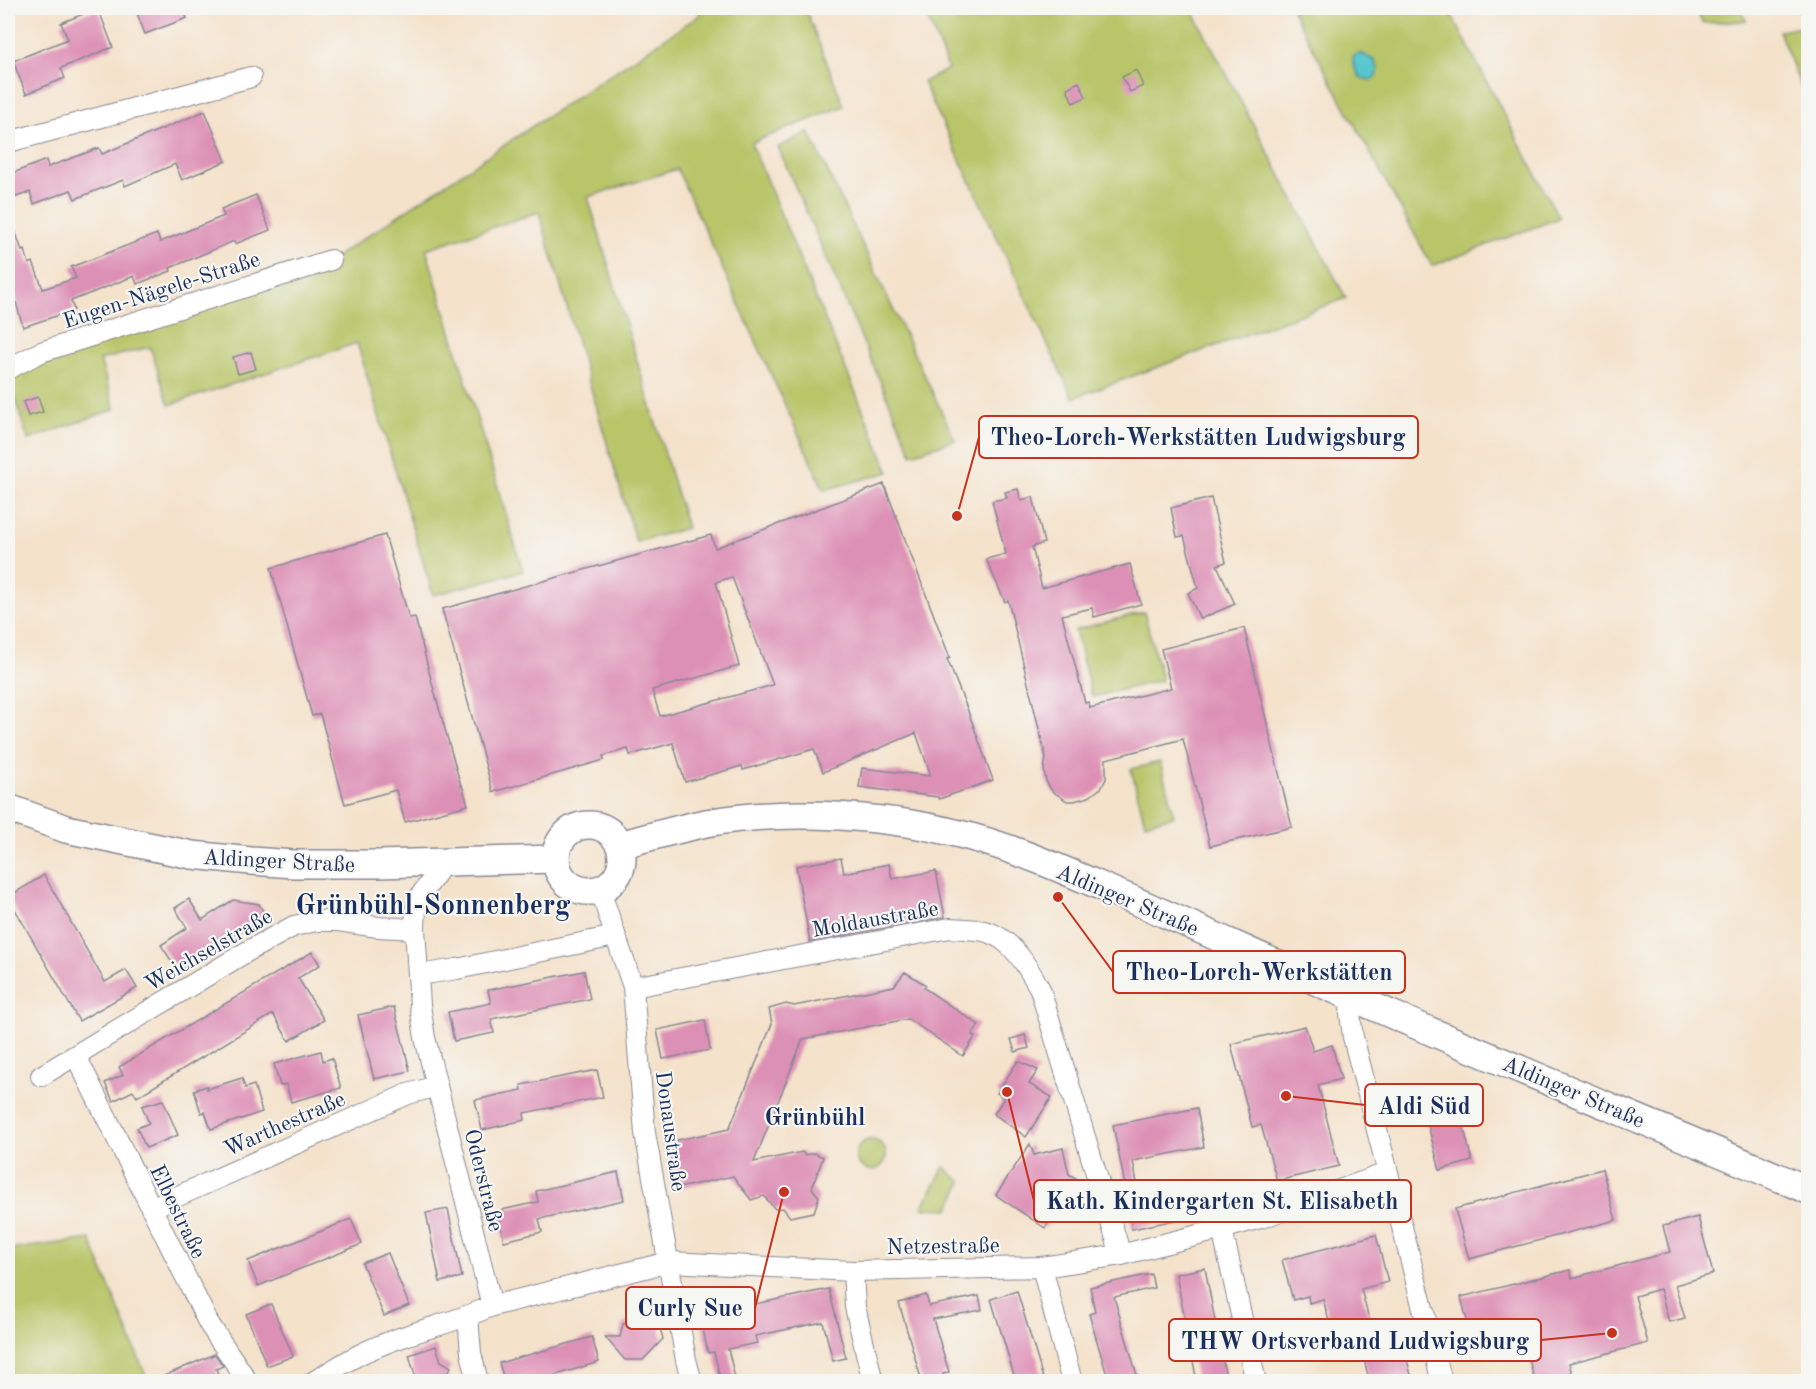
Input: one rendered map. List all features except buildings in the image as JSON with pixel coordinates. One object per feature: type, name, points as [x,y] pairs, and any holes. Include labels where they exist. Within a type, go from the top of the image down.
[{"type":"main road","name":"Aldinger Straße","points":[[8,808],[66,829],[192,855],[294,864],[444,863],[556,859]]},
{"type":"main road","name":"Aldinger Straße","points":[[620,845],[706,823],[753,818],[812,816],[854,818],[971,837],[1012,850],[1090,881],[1351,997],[1809,1190]]},
{"type":"main road","points":[[592,825],[609,831],[620,845],[623,856],[622,867],[617,877],[609,885],[600,890],[579,890],[562,878],[556,859],[558,848],[563,837],[572,829],[592,825]]},
{"type":"street","points":[[8,141],[251,77]]},
{"type":"street","name":"Eugen-Nägele-Straße","points":[[8,369],[41,352],[331,260]]},
{"type":"street","name":"Oderstraße","points":[[444,863],[421,895],[416,908],[415,928],[420,1005],[425,1038],[492,1306]]},
{"type":"street","name":"Donaustraße","points":[[600,890],[633,987],[645,1133],[686,1360],[692,1382]]},
{"type":"street","name":"Weichselstraße","points":[[41,1076],[248,951],[294,926],[316,921],[338,921],[378,927],[415,928]]},
{"type":"street","name":"Moldaustraße","points":[[633,987],[950,928],[986,931],[1005,942],[1026,964],[1040,989],[1121,1255]]},
{"type":"street","points":[[419,975],[469,967],[615,936]]},
{"type":"street","points":[[1351,997],[1353,1037],[1442,1382]]},
{"type":"street","name":"Elbestraße","points":[[76,1056],[209,1324],[248,1382]]},
{"type":"street","name":"Warthestraße","points":[[151,1208],[408,1094],[437,1086]]},
{"type":"street","name":"Netzestraße","points":[[492,1306],[669,1262],[853,1271],[1042,1267],[1121,1255],[1222,1229],[1261,1218],[1387,1173]]},
{"type":"street","points":[[1222,1229],[1256,1382]]},
{"type":"street","points":[[1042,1267],[1072,1382]]},
{"type":"street","points":[[853,1271],[855,1307],[873,1382]]},
{"type":"street","points":[[313,1382],[372,1348],[420,1330],[468,1317],[492,1306]]},
{"type":"street","points":[[468,1317],[471,1353],[478,1382]]},
{"type":"green space","points":[[697,8],[805,8],[844,106],[751,143],[889,472],[824,490],[677,169],[588,197],[687,528],[636,542],[539,212],[426,249],[523,571],[433,595],[357,343],[169,405],[150,347],[100,360],[115,409],[28,440],[8,375],[41,352],[331,260],[700,15]]},
{"type":"green space","points":[[924,8],[1191,8],[1346,298],[1073,398],[923,82],[948,69]]},
{"type":"green space","points":[[1291,8],[1448,8],[1559,218],[1432,266]]},
{"type":"green space","points":[[1696,8],[1741,8],[1746,21],[1702,23]]},
{"type":"green space","points":[[1808,26],[1808,105],[1779,31]]},
{"type":"green space","points":[[809,132],[955,440],[912,454],[778,147]]},
{"type":"green space","points":[[1144,612],[1162,680],[1092,697],[1075,630]]},
{"type":"green space","points":[[1160,762],[1174,816],[1145,823],[1131,769]]},
{"type":"green space","points":[[871,1140],[882,1144],[886,1155],[882,1166],[871,1170],[860,1166],[856,1155],[860,1144]]},
{"type":"green space","points":[[944,1167],[962,1182],[949,1209],[922,1208]]},
{"type":"green space","points":[[90,1239],[148,1381],[8,1381],[8,1250]]},
{"type":"water","points":[[1360,53],[1374,60],[1378,68],[1377,76],[1371,80],[1361,78],[1355,68],[1353,57]]},
{"type":"place","name":"Theo-Lorch-Werkstätten Ludwigsburg","points":[[957,516]]},
{"type":"place","name":"Theo-Lorch-Werkstätten","points":[[1058,897]]},
{"type":"place","name":"Kath. Kindergarten St. Elisabeth","points":[[1007,1092]]},
{"type":"place","name":"Aldi Süd","points":[[1286,1096]]},
{"type":"place","name":"Curly Sue","points":[[784,1192]]},
{"type":"place","name":"THW Ortsverband Ludwigsburg","points":[[1612,1333]]},
{"type":"district","name":"Grünbühl-Sonnenberg","points":[[433,904]]},
{"type":"district","name":"Grünbühl","points":[[815,1117]]}]
